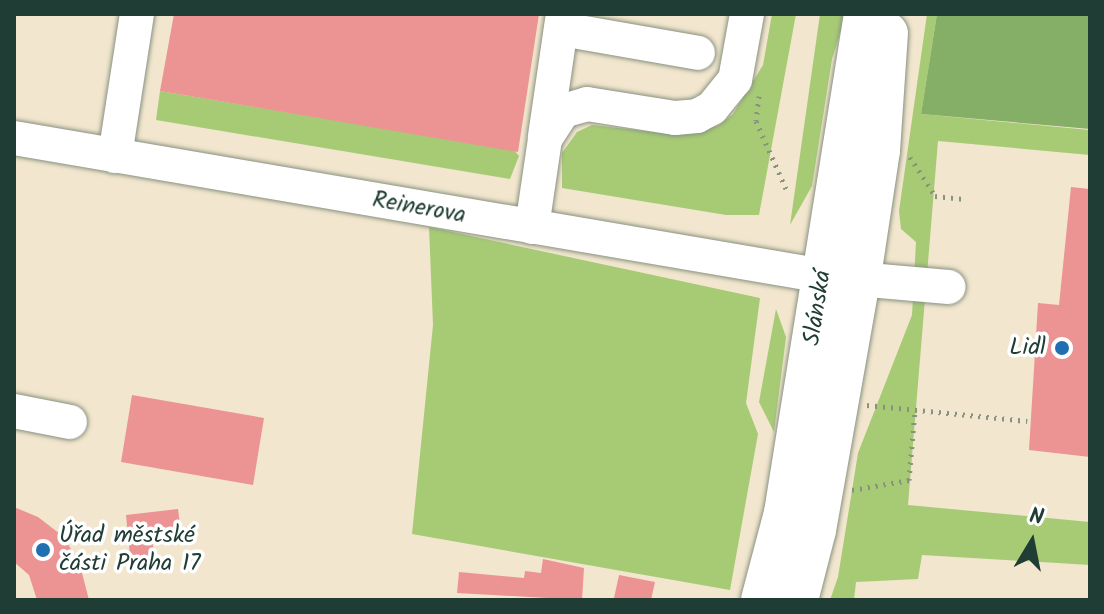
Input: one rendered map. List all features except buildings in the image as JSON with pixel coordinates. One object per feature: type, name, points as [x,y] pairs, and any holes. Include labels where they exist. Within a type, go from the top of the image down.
[{"type":"main road","name":"Slánská","points":[[797,600],[818,516],[865,14]]},
{"type":"main road","name":"Slánská","points":[[762,600],[842,276],[879,150],[890,14]]},
{"type":"street","points":[[115,156],[137,14]]},
{"type":"street","points":[[545,139],[563,111],[587,104],[675,118],[712,108],[735,80],[747,14]]},
{"type":"street","points":[[532,227],[562,22],[698,53]]},
{"type":"street","name":"Reinerova","points":[[14,138],[532,227],[842,276],[949,287]]},
{"type":"street","points":[[14,411],[70,422]]},
{"type":"path","points":[[761,84],[756,121],[787,191]]},
{"type":"path","points":[[903,146],[935,196],[965,199]]},
{"type":"path","points":[[862,405],[1027,421]]},
{"type":"path","points":[[847,491],[909,480],[915,410]]},
{"type":"green space","points":[[772,14],[796,14],[759,215],[726,215],[562,188],[562,153],[577,132],[592,125],[680,135],[718,126],[733,114],[763,65]]},
{"type":"green space","points":[[820,14],[846,14],[832,59],[812,186],[790,225]]},
{"type":"green space","points":[[927,14],[937,14],[921,114],[1090,130],[1090,155],[938,141],[908,505],[1090,522],[1090,565],[922,555],[918,579],[856,582],[854,600],[830,600],[838,577],[858,453],[912,315],[916,242],[901,229],[899,211]]},
{"type":"green space","points":[[937,14],[1090,14],[1090,129],[921,114]]},
{"type":"green space","points":[[160,91],[514,150],[519,156],[510,179],[156,120]]},
{"type":"green space","points":[[429,227],[760,298],[746,403],[758,434],[730,590],[412,534],[433,325]]},
{"type":"green space","points":[[776,309],[786,337],[774,432],[759,402]]},
{"type":"place","name":"Lidl","points":[[1062,348]]},
{"type":"place","name":"Úřad městské části Praha 17","points":[[43,550]]}]
